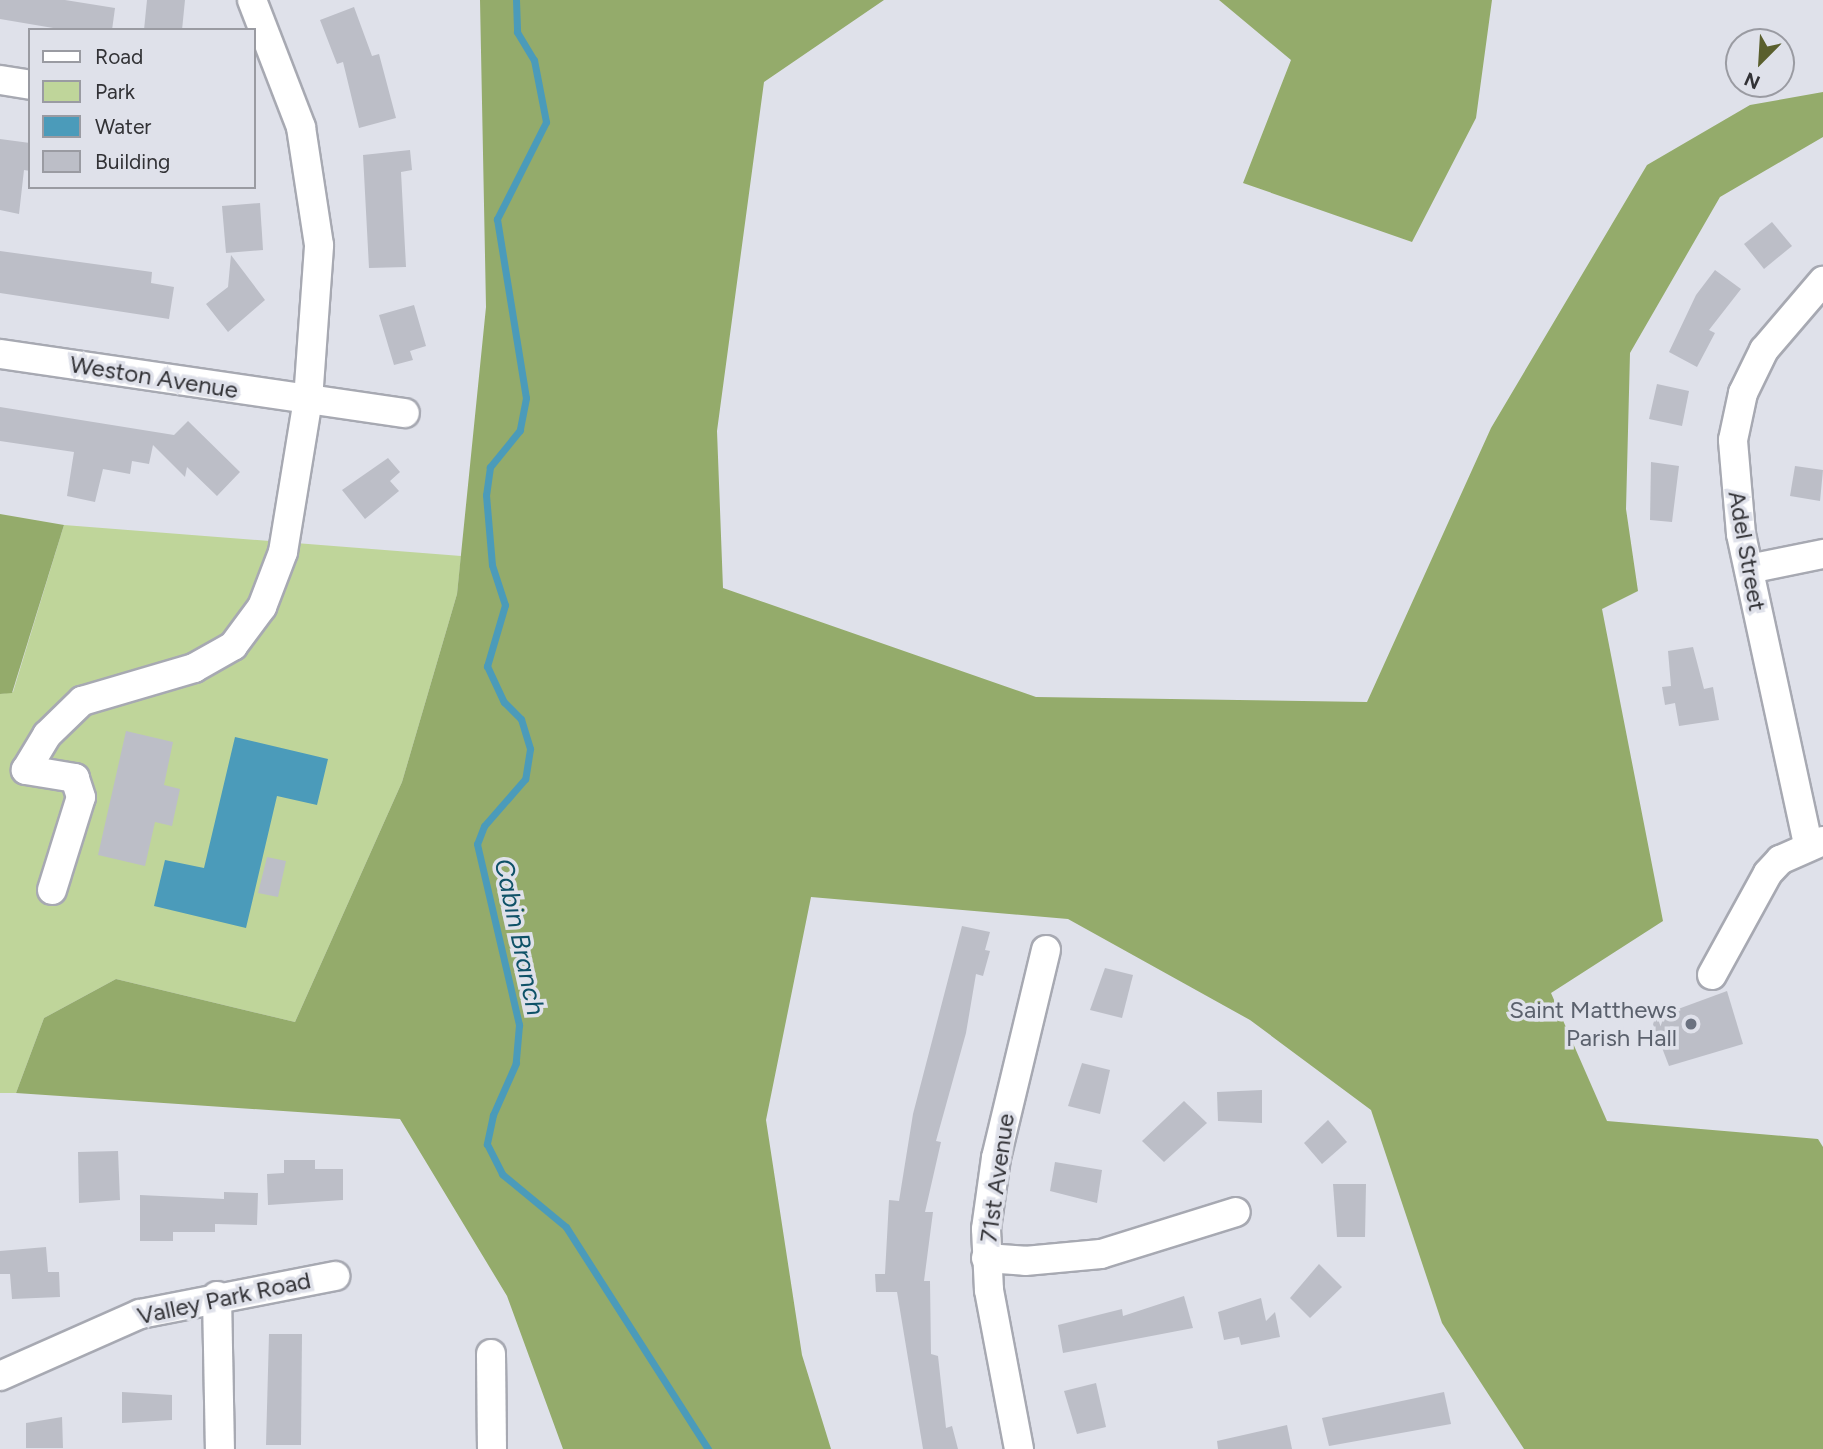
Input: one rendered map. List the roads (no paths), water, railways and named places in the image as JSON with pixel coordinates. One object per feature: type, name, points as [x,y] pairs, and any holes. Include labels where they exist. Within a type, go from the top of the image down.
[{"type":"street","points":[[52,890],[77,821],[79,785],[75,778],[26,770],[47,735],[82,701],[194,668],[244,636],[271,587],[283,552],[308,400],[319,245],[307,153],[265,64],[252,0]]},
{"type":"street","points":[[0,80],[28,85]]},
{"type":"street","name":"Adel Street","points":[[1816,842],[1749,569],[1733,468],[1743,393],[1784,320],[1823,281]]},
{"type":"street","name":"Weston Avenue","points":[[0,354],[405,413]]},
{"type":"street","points":[[1749,569],[1823,554]]},
{"type":"street","points":[[1712,975],[1768,873],[1816,842]]},
{"type":"street","name":"71st Avenue","points":[[1019,1449],[986,1258],[996,1158],[1046,950]]},
{"type":"street","points":[[986,1258],[1025,1261],[1101,1254],[1236,1212]]},
{"type":"street","name":"Valley Park Road","points":[[0,1376],[127,1318],[217,1296],[335,1276]]},
{"type":"street","points":[[217,1296],[220,1449]]},
{"type":"street","points":[[491,1354],[492,1449]]},
{"type":"water","points":[[235,737],[328,759],[317,805],[277,796],[246,928],[154,906],[165,860],[204,868]]},
{"type":"waterway","name":"Cabin Branch","points":[[516,0],[517,32],[534,60],[546,122],[497,219],[526,398],[520,430],[490,467],[486,495],[492,565],[505,605],[487,666],[504,702],[521,719],[530,749],[525,779],[484,826],[477,844],[519,1025],[516,1063],[493,1115],[487,1144],[502,1174],[566,1227],[708,1449]]},
{"type":"place","name":"Saint Matthews Parish Hall","points":[[1691,1024]]}]
